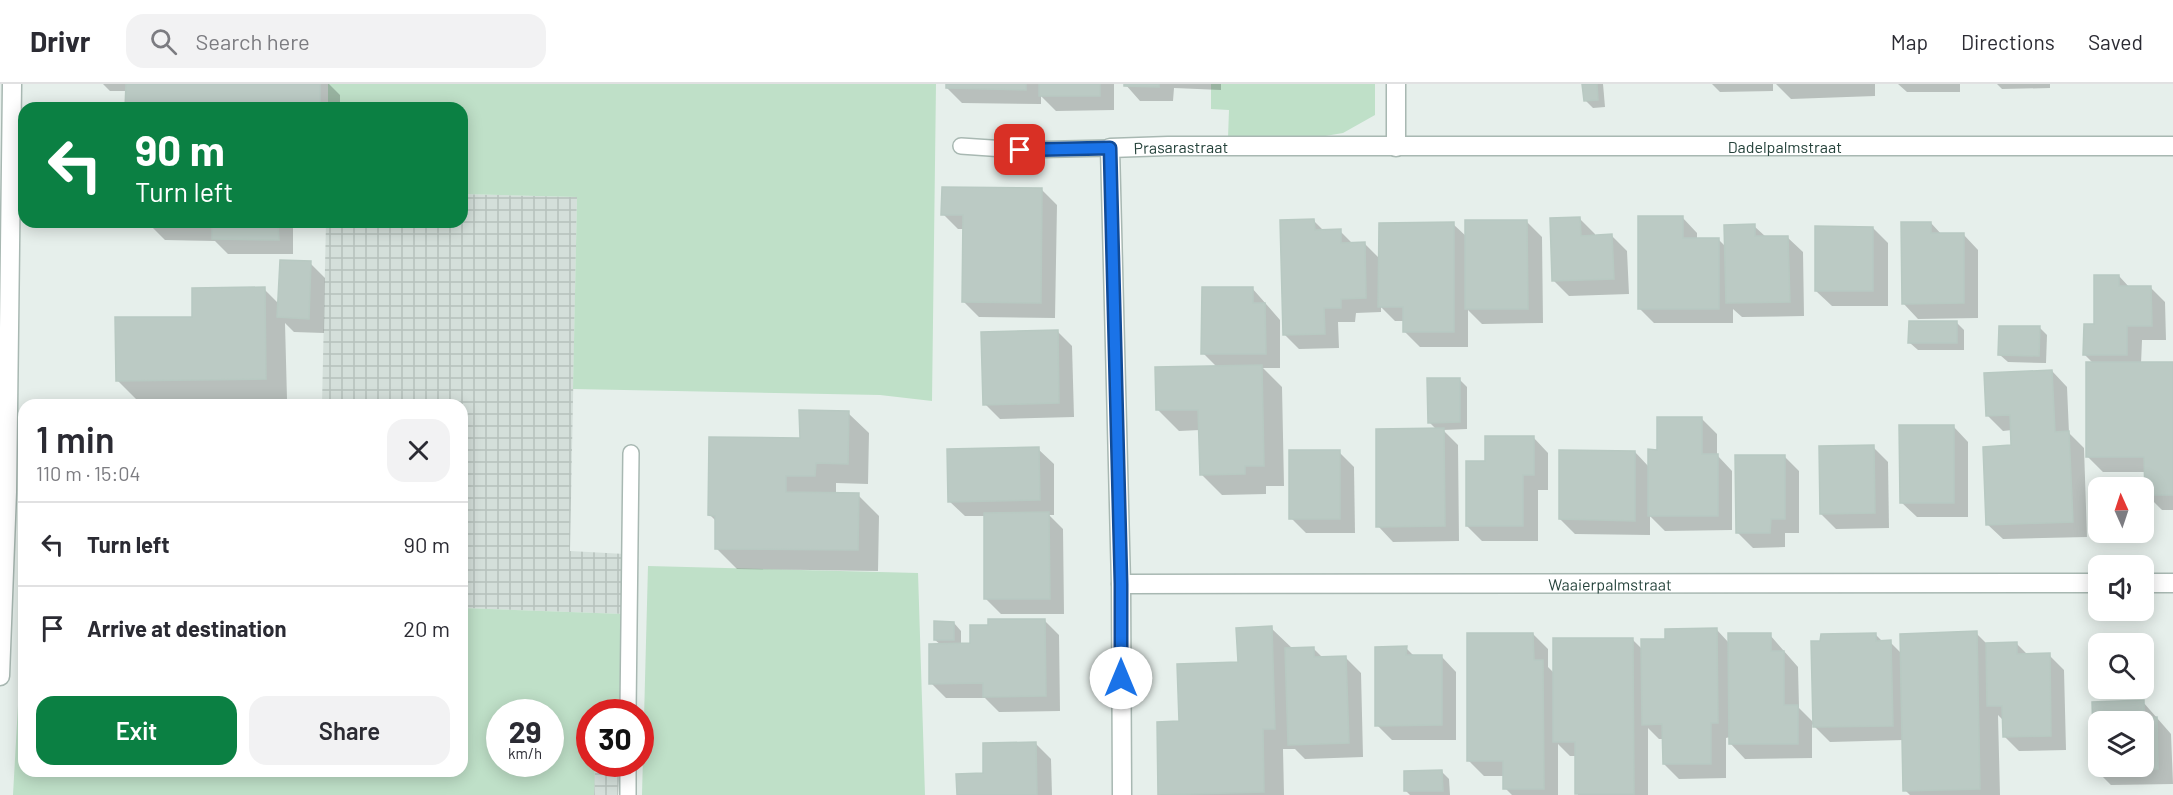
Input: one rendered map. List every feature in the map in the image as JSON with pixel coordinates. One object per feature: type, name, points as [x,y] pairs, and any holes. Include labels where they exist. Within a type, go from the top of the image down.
[{"type":"street","points":[[0,676],[7,492],[12,84]]},
{"type":"street","points":[[1396,84],[1396,147]]},
{"type":"street","name":"Dadelpalmstraat","points":[[1396,147],[2173,146]]},
{"type":"street","name":"Prasarastraat","points":[[1122,795],[1121,584],[1110,148],[1396,147]]},
{"type":"street","name":"Waaierpalmstraat","points":[[1121,584],[2088,583]]},
{"type":"street","points":[[2154,583],[2173,583]]},
{"type":"lane","points":[[961,146],[1020,150],[1110,148]]},
{"type":"lane","points":[[628,699],[630,453]]},
{"type":"lane","points":[[628,777],[628,795]]},
{"type":"shaded area","points":[[468,194],[577,197],[570,551],[625,554],[624,614],[468,608],[468,399],[322,399],[326,228],[468,228]]},
{"type":"shaded area","points":[[595,777],[619,777],[618,795],[594,795]]},
{"type":"green space","points":[[328,84],[936,84],[932,401],[880,395],[573,389],[577,197],[468,194],[468,102],[328,102]]},
{"type":"green space","points":[[1211,84],[1375,84],[1375,115],[1343,133],[1302,140],[1228,138],[1229,110],[1211,109]]},
{"type":"green space","points":[[648,566],[918,573],[925,795],[642,795],[642,777],[654,777],[654,699],[645,699]]},
{"type":"green space","points":[[468,608],[624,614],[623,699],[576,699],[576,777],[595,777],[594,795],[13,795],[18,705],[18,777],[468,777]]},
{"type":"building","points":[[126,84],[320,84],[320,102],[125,102]]},
{"type":"building","points":[[946,84],[1026,84],[1026,90],[946,88]]},
{"type":"building","points":[[1039,84],[1100,84],[1100,96],[1039,96]]},
{"type":"building","points":[[1124,84],[1159,84],[1159,87],[1124,86]]},
{"type":"building","points":[[1582,84],[1597,84],[1598,100],[1584,101]]},
{"type":"building","points":[[942,187],[1042,188],[1041,303],[962,302],[963,215],[941,215]]},
{"type":"building","points":[[1638,216],[1683,216],[1683,238],[1719,238],[1719,309],[1638,309]]},
{"type":"building","points":[[1580,217],[1581,236],[1612,234],[1614,279],[1552,281],[1550,218]]},
{"type":"building","points":[[1314,219],[1315,230],[1341,229],[1341,243],[1365,242],[1366,298],[1341,299],[1341,308],[1324,308],[1325,334],[1283,335],[1280,220]]},
{"type":"building","points":[[1465,220],[1527,220],[1528,309],[1465,309]]},
{"type":"building","points":[[1454,222],[1454,332],[1403,332],[1403,307],[1378,307],[1379,223]]},
{"type":"building","points":[[1901,222],[1931,222],[1931,233],[1964,233],[1964,303],[1902,304]]},
{"type":"building","points":[[1755,224],[1755,236],[1788,236],[1790,302],[1726,303],[1724,225]]},
{"type":"building","points":[[1815,226],[1873,227],[1873,291],[1815,291]]},
{"type":"building","points":[[212,228],[278,228],[279,240],[212,239]]},
{"type":"building","points":[[280,260],[311,261],[309,319],[277,317]]},
{"type":"building","points":[[2094,275],[2119,275],[2119,286],[2151,286],[2152,326],[2127,326],[2127,355],[2083,355],[2084,324],[2094,324]]},
{"type":"building","points":[[265,287],[266,379],[116,381],[115,317],[192,317],[192,288]]},
{"type":"building","points":[[1202,287],[1253,287],[1253,303],[1265,303],[1266,354],[1201,354]]},
{"type":"building","points":[[1909,321],[1957,321],[1957,343],[1908,343]]},
{"type":"building","points":[[1999,326],[2040,326],[2039,356],[1998,355]]},
{"type":"building","points":[[1058,330],[1059,403],[983,405],[981,332]]},
{"type":"building","points":[[2086,362],[2173,362],[2173,495],[2154,495],[2154,477],[2145,477],[2144,457],[2086,457]]},
{"type":"building","points":[[1262,365],[1264,466],[1245,466],[1245,474],[1200,475],[1198,410],[1156,410],[1155,367]]},
{"type":"building","points":[[2052,370],[2055,432],[2069,431],[2073,522],[1986,525],[1983,447],[2011,445],[2010,415],[1986,416],[1984,373]]},
{"type":"building","points":[[1427,378],[1460,378],[1460,422],[1428,423]]},
{"type":"building","points":[[799,410],[849,411],[848,464],[816,463],[815,476],[786,476],[786,492],[859,493],[858,550],[715,549],[715,516],[708,515],[709,437],[800,438]]},
{"type":"building","points":[[1657,417],[1702,417],[1702,454],[1718,454],[1718,516],[1648,516],[1648,449],[1657,450]]},
{"type":"building","points":[[1899,425],[1954,425],[1954,503],[1900,503]]},
{"type":"building","points":[[1444,428],[1445,526],[1376,527],[1376,429]]},
{"type":"building","points":[[1485,436],[1534,436],[1534,475],[1523,475],[1523,526],[1466,526],[1466,461],[1485,461]]},
{"type":"building","points":[[1874,445],[1875,513],[1820,514],[1819,446]]},
{"type":"building","points":[[1039,447],[1040,500],[948,502],[947,449]]},
{"type":"building","points":[[1289,450],[1340,450],[1340,519],[1289,519]]},
{"type":"building","points":[[1559,450],[1635,451],[1635,521],[1559,519]]},
{"type":"building","points":[[1735,455],[1785,455],[1785,519],[1771,519],[1770,533],[1736,533]]},
{"type":"building","points":[[1049,512],[1050,599],[984,599],[984,513]]},
{"type":"building","points":[[988,619],[1045,619],[1046,696],[983,697],[983,683],[929,684],[929,644],[970,643],[970,625],[988,625]]},
{"type":"building","points":[[934,621],[954,622],[954,640],[934,640]]},
{"type":"building","points":[[1272,626],[1275,729],[1263,729],[1264,792],[1158,795],[1157,722],[1179,721],[1177,664],[1238,662],[1236,628]]},
{"type":"building","points":[[1717,628],[1718,723],[1711,723],[1711,764],[1663,764],[1662,724],[1642,725],[1641,639],[1665,639],[1665,629]]},
{"type":"building","points":[[1977,631],[1980,789],[1903,791],[1900,634]]},
{"type":"building","points":[[1467,633],[1533,633],[1534,660],[1543,660],[1544,789],[1503,789],[1503,761],[1467,761]]},
{"type":"building","points":[[1728,633],[1771,633],[1771,651],[1784,651],[1784,705],[1798,705],[1798,744],[1729,744]]},
{"type":"building","points":[[1876,633],[1876,641],[1891,640],[1893,726],[1813,727],[1811,641],[1820,641],[1821,634]]},
{"type":"building","points":[[1553,638],[1633,638],[1634,794],[1575,794],[1575,742],[1553,742]]},
{"type":"building","points":[[2017,642],[2017,654],[2050,653],[2051,736],[2003,737],[2002,706],[1987,706],[1986,643]]},
{"type":"building","points":[[1407,646],[1406,655],[1442,655],[1442,725],[1375,726],[1375,647]]},
{"type":"building","points":[[1314,647],[1314,657],[1346,656],[1349,743],[1288,745],[1285,648]]},
{"type":"building","points":[[2144,700],[2144,711],[2092,711],[2092,702]]},
{"type":"building","points":[[2154,717],[2157,717],[2158,769],[2154,769]]},
{"type":"building","points":[[1036,742],[1037,795],[957,795],[956,774],[983,773],[983,743]]},
{"type":"building","points":[[1442,770],[1443,791],[1404,791],[1404,771]]},
{"type":"route","points":[[1020,150],[1110,148],[1110,221],[1121,584],[1121,678]]}]
